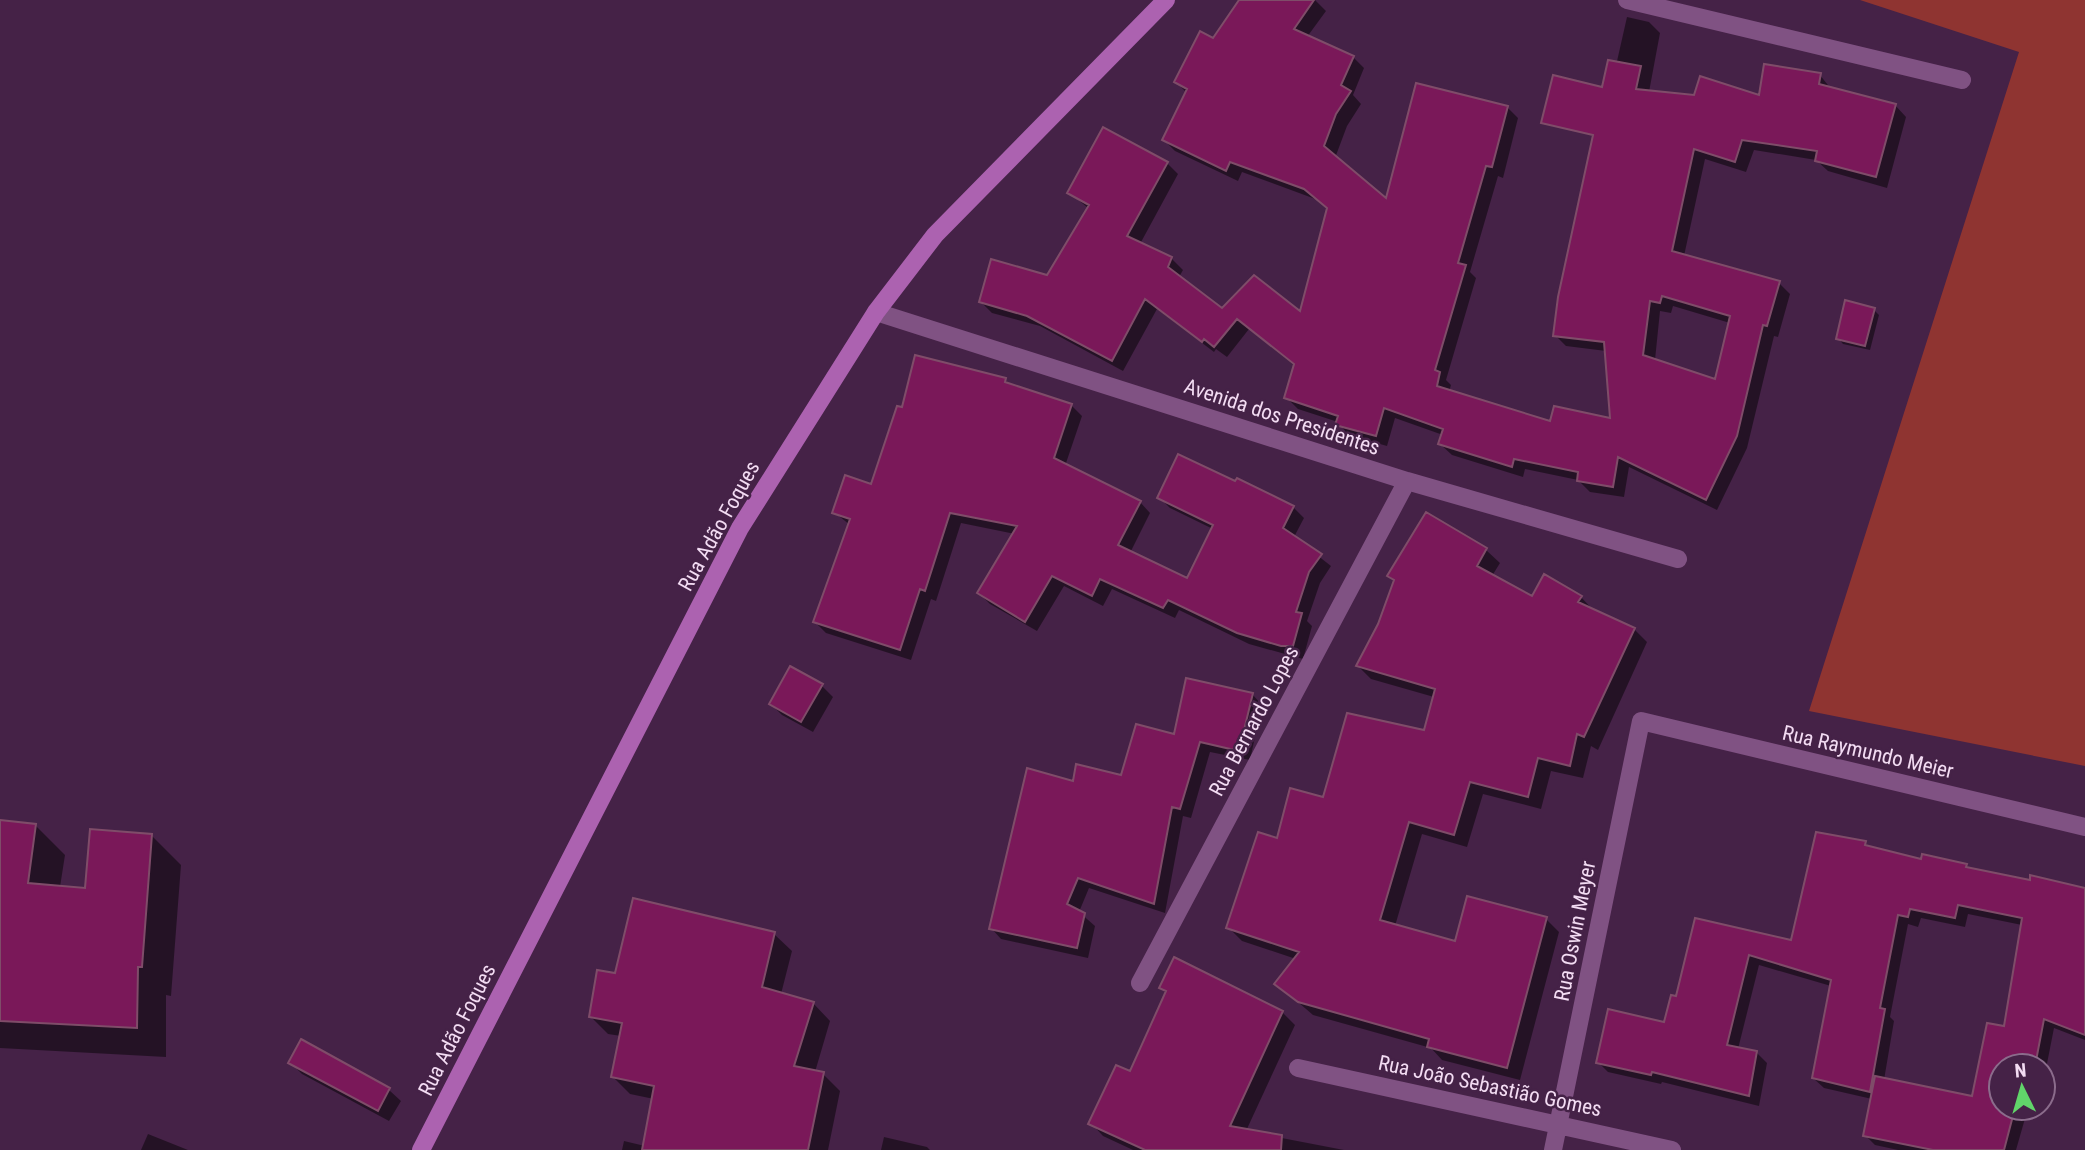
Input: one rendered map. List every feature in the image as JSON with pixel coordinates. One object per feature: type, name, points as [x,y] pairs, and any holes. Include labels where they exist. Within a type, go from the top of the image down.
[{"type":"main road","name":"Rua Adão Foques","points":[[421,1150],[740,528],[876,312],[935,235],[1166,0]]},
{"type":"street","points":[[1627,0],[1962,80]]},
{"type":"street","name":"Avenida dos Presidentes","points":[[876,312],[1407,481],[1678,559]]},
{"type":"street","name":"Rua Bernardo Lopes","points":[[1140,983],[1407,481]]},
{"type":"street","name":"Rua Raymundo Meier","points":[[1641,721],[2085,827]]},
{"type":"street","name":"Rua Oswin Meyer","points":[[1553,1150],[1641,721]]},
{"type":"street","name":"Rua João Sebastião Gomes","points":[[1298,1068],[1672,1150]]},
{"type":"shaded area","points":[[1860,0],[2085,0],[2085,766],[1809,711],[2019,52]]},
{"type":"building","points":[[1239,0],[1314,0],[1294,29],[1354,56],[1341,85],[1351,91],[1336,114],[1324,146],[1386,198],[1416,83],[1508,106],[1492,167],[1486,166],[1458,263],[1466,265],[1435,370],[1440,372],[1437,386],[1550,421],[1554,406],[1610,418],[1604,342],[1553,336],[1558,297],[1593,135],[1541,123],[1553,75],[1602,87],[1608,60],[1641,66],[1636,89],[1694,95],[1700,76],[1759,95],[1764,64],[1821,73],[1819,84],[1896,104],[1876,177],[1815,161],[1817,151],[1742,140],[1735,162],[1694,149],[1672,251],[1780,281],[1767,326],[1763,325],[1737,436],[1706,500],[1618,457],[1613,487],[1577,481],[1578,472],[1514,459],[1512,467],[1438,444],[1443,429],[1384,408],[1376,436],[1335,425],[1338,416],[1284,398],[1294,364],[1237,319],[1214,347],[1204,339],[1202,342],[1145,299],[1112,361],[1027,316],[979,302],[991,259],[1047,275],[1089,205],[1067,193],[1103,127],[1168,162],[1127,236],[1172,257],[1168,267],[1222,308],[1254,275],[1300,311],[1327,208],[1304,189],[1230,162],[1226,171],[1162,140],[1187,89],[1174,82],[1200,31],[1213,38]],"holes":[[[1662,296],[1730,316],[1715,379],[1643,355],[1650,301],[1660,303]]]},
{"type":"building","points":[[1845,300],[1875,308],[1865,346],[1836,339]]},
{"type":"building","points":[[915,355],[1006,378],[1005,382],[1072,404],[1054,458],[1141,501],[1118,545],[1187,578],[1213,525],[1157,498],[1178,454],[1235,481],[1237,478],[1294,506],[1283,528],[1322,554],[1309,572],[1296,612],[1302,613],[1293,646],[1281,646],[1237,633],[1168,600],[1163,608],[1100,579],[1092,596],[1052,576],[1025,622],[977,593],[1017,526],[950,513],[925,591],[920,589],[900,650],[813,622],[850,519],[832,513],[845,475],[871,484],[897,406],[902,407]]},
{"type":"building","points":[[1426,512],[1487,548],[1477,566],[1532,596],[1544,574],[1582,596],[1578,602],[1635,628],[1584,737],[1577,734],[1570,766],[1538,758],[1528,797],[1470,782],[1454,835],[1409,822],[1380,920],[1455,941],[1467,896],[1547,917],[1507,1068],[1427,1047],[1429,1039],[1298,1002],[1274,984],[1299,952],[1226,928],[1258,832],[1277,838],[1290,788],[1323,797],[1347,713],[1424,730],[1435,689],[1356,666],[1378,624],[1394,580],[1387,576]]},
{"type":"building","points":[[790,666],[823,684],[801,722],[769,704]]},
{"type":"building","points":[[1186,678],[1253,693],[1239,751],[1200,742],[1180,809],[1172,807],[1154,904],[1078,878],[1067,904],[1085,913],[1077,948],[989,929],[1027,768],[1073,781],[1076,764],[1121,775],[1136,724],[1174,734]]},
{"type":"building","points":[[0,820],[36,824],[28,883],[85,888],[90,829],[152,834],[142,967],[138,967],[137,1028],[0,1021]]},
{"type":"building","points":[[1816,832],[1866,841],[1865,845],[1921,859],[1922,854],[1967,864],[1966,867],[2030,880],[2030,875],[2085,888],[2085,1035],[2044,1019],[2038,1052],[1987,1052],[1987,1122],[2011,1122],[2004,1150],[1933,1150],[1863,1136],[1875,1076],[1972,1096],[1987,1023],[2004,1026],[2022,918],[1958,905],[1955,918],[1910,909],[1908,917],[1898,915],[1880,1008],[1885,1009],[1870,1092],[1812,1078],[1831,980],[1749,955],[1727,1045],[1757,1051],[1749,1096],[1652,1072],[1651,1075],[1596,1063],[1608,1009],[1664,1022],[1671,995],[1676,996],[1695,918],[1791,940]]},
{"type":"building","points":[[633,898],[775,932],[762,987],[814,1002],[794,1066],[824,1072],[808,1150],[642,1150],[654,1086],[611,1077],[622,1023],[589,1017],[597,970],[615,973]]},
{"type":"building","points":[[1174,957],[1283,1011],[1230,1126],[1282,1135],[1281,1150],[1145,1150],[1088,1124],[1116,1065],[1130,1071],[1166,991],[1159,988]]},
{"type":"building","points":[[301,1039],[390,1088],[378,1111],[288,1063]]}]
